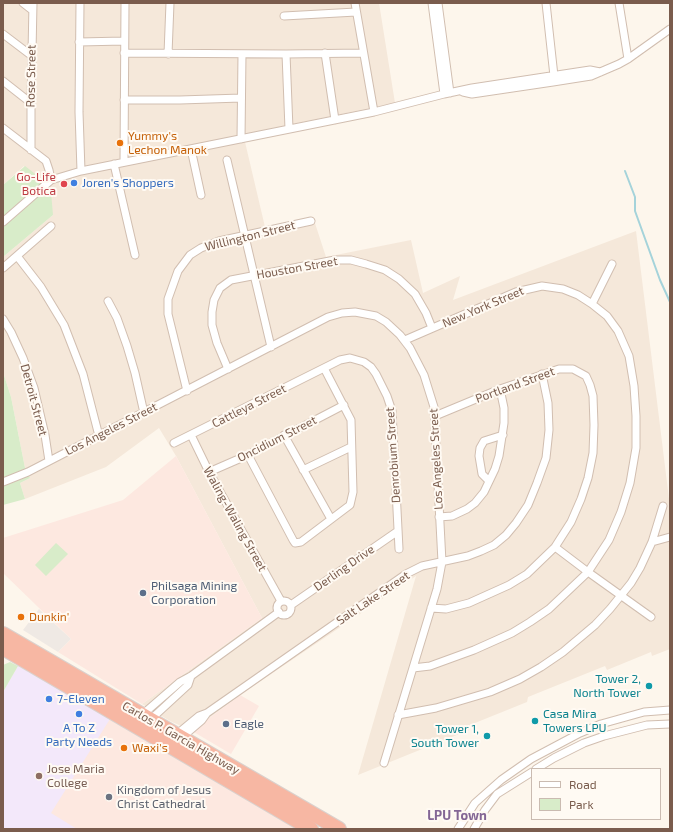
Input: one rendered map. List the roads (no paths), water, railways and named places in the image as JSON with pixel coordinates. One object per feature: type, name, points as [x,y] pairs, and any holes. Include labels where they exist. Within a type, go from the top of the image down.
[{"type":"highway","name":"Carlos P. Garcia Highway","points":[[3,634],[311,829]]},
{"type":"highway","name":"Carlos P. Garcia Highway","points":[[3,648],[143,722],[179,736],[339,829]]},
{"type":"street","points":[[23,3],[32,6]]},
{"type":"street","points":[[80,3],[79,112],[81,171]]},
{"type":"street","points":[[124,162],[125,3]]},
{"type":"street","points":[[168,54],[170,3]]},
{"type":"street","points":[[355,3],[362,53],[374,112]]},
{"type":"street","points":[[432,3],[437,16]]},
{"type":"street","points":[[438,3],[437,16],[446,93]]},
{"type":"street","points":[[546,3],[554,76]]},
{"type":"street","points":[[619,3],[628,59]]},
{"type":"street","name":"Rose Street","points":[[31,150],[32,6]]},
{"type":"street","points":[[284,16],[356,12]]},
{"type":"street","points":[[461,91],[472,94],[591,76],[628,59],[670,30]]},
{"type":"street","points":[[3,34],[32,56]]},
{"type":"street","points":[[80,42],[124,41]]},
{"type":"street","points":[[124,53],[362,53]]},
{"type":"street","points":[[325,53],[335,120]]},
{"type":"street","points":[[241,139],[242,54]]},
{"type":"street","points":[[286,54],[289,129]]},
{"type":"street","points":[[3,222],[51,180],[81,171],[374,112],[446,93],[472,88],[590,70],[600,72]]},
{"type":"street","points":[[3,81],[31,103]]},
{"type":"street","points":[[124,100],[241,98]]},
{"type":"street","points":[[3,128],[46,161],[51,180]]},
{"type":"street","points":[[191,148],[201,195]]},
{"type":"street","points":[[227,160],[271,347]]},
{"type":"street","points":[[114,164],[135,255]]},
{"type":"street","name":"Willington Street","points":[[187,390],[168,314],[168,299],[178,271],[190,255],[201,248],[219,241],[311,221]]},
{"type":"street","points":[[3,268],[51,226]]},
{"type":"street","points":[[17,256],[41,287],[64,325],[82,374],[99,436]]},
{"type":"street","name":"Houston Street","points":[[228,369],[217,343],[212,325],[214,300],[220,288],[231,280],[335,260],[351,260],[385,270],[399,279],[415,294],[426,313],[432,328]]},
{"type":"street","points":[[592,304],[612,264]]},
{"type":"street","name":"New York Street","points":[[405,340],[516,292],[542,286],[563,289],[578,295],[607,316],[618,331],[629,356],[634,386],[636,448],[630,484],[621,512],[609,540],[588,572],[549,609],[512,633],[474,650],[430,666],[412,668]]},
{"type":"street","points":[[108,301],[117,318],[127,346],[135,372],[144,413]]},
{"type":"street","name":"Los Angeles Street","points":[[3,482],[18,477],[328,318],[342,313],[355,312],[376,316],[386,322],[405,340],[410,348],[424,375],[434,407],[442,562],[437,589],[384,762]]},
{"type":"street","name":"Detroit Street","points":[[3,319],[23,358],[34,388],[45,435],[49,461]]},
{"type":"street","name":"Denrobium Street","points":[[324,368],[340,360],[350,358],[364,362],[371,367],[376,374],[387,396],[392,411],[393,420],[399,549]]},
{"type":"street","points":[[248,455],[292,540],[296,543],[301,542],[346,509],[352,500],[353,492],[351,420],[324,368]]},
{"type":"street","name":"Cattleya Street","points":[[174,443],[324,368]]},
{"type":"street","name":"Portland Street","points":[[431,608],[446,609],[469,603],[509,586],[527,574],[555,547],[571,522],[581,499],[588,478],[593,453],[594,432],[593,396],[590,385],[586,376],[573,369],[559,369],[542,374],[500,389],[435,416]]},
{"type":"street","name":"Salt Lake Street","points":[[179,736],[202,720],[207,713],[406,574],[417,568],[468,556],[494,545],[506,535],[528,505],[546,458],[549,430],[548,403],[542,374]]},
{"type":"street","points":[[439,517],[452,516],[471,506],[484,492],[490,481],[500,456],[503,435],[504,408],[500,389]]},
{"type":"street","name":"Oncidium Street","points":[[209,472],[248,455],[344,404]]},
{"type":"street","name":"Waling-Waling Street","points":[[191,435],[209,472],[281,601]]},
{"type":"street","points":[[284,435],[302,470],[331,519]]},
{"type":"street","points":[[490,481],[482,474],[480,448],[484,441],[503,435]]},
{"type":"street","points":[[302,470],[351,447]]},
{"type":"street","points":[[398,714],[436,708],[490,692],[520,679],[563,652],[595,625],[621,596],[640,568],[652,542],[664,506]]},
{"type":"street","name":"Derling Drive","points":[[291,605],[398,531]]},
{"type":"street","points":[[652,542],[670,537]]},
{"type":"street","points":[[555,547],[651,617]]},
{"type":"street","points":[[281,601],[288,601],[291,605],[291,610],[289,613],[283,615],[278,612],[278,606],[281,601]]},
{"type":"street","points":[[143,722],[188,685],[191,676],[278,612]]},
{"type":"street","points":[[458,829],[475,803],[501,780],[519,766],[549,749],[601,724],[644,712],[670,710]]},
{"type":"street","points":[[538,768],[584,743],[604,736],[647,725],[670,724]]},
{"type":"street","points":[[474,829],[485,810],[497,794],[531,773]]},
{"type":"waterway","points":[[625,171],[635,197],[635,211],[660,280],[670,302]]},
{"type":"place","name":"Yummy's Lechon Manok","points":[[120,143]]},
{"type":"place","name":"Joren's Shoppers","points":[[74,183]]},
{"type":"place","name":"Go-Life Botica","points":[[64,184]]},
{"type":"place","name":"Philsaga Mining Corporation","points":[[143,593]]},
{"type":"place","name":"Dunkin'","points":[[21,617]]},
{"type":"place","name":"Tower 2, North Tower","points":[[649,686]]},
{"type":"place","name":"7-Eleven","points":[[49,699]]},
{"type":"place","name":"A To Z Party Needs","points":[[79,714]]},
{"type":"place","name":"Casa Mira Towers LPU","points":[[535,721]]},
{"type":"place","name":"Eagle","points":[[226,724]]},
{"type":"place","name":"Tower 1, South Tower","points":[[487,736]]},
{"type":"place","name":"Waxi's","points":[[124,748]]},
{"type":"place","name":"Jose Maria College","points":[[39,776]]},
{"type":"place","name":"Kingdom of Jesus Christ Cathedral","points":[[109,797]]},
{"type":"district","name":"LPU Town","points":[[457,816]]}]
